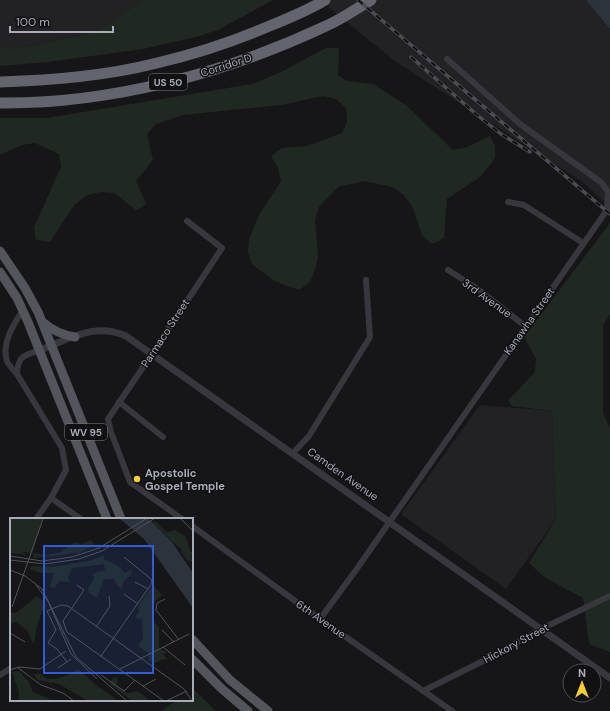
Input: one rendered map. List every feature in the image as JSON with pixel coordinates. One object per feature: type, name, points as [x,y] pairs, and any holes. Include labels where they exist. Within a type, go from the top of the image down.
[{"type":"highway","name":"Corridor D","points":[[0,82],[37,81],[87,76],[157,63],[237,40],[310,9],[325,0]]},
{"type":"highway","name":"Corridor D","points":[[0,104],[75,99],[148,88],[237,62],[327,25],[371,0]]},
{"type":"main road","name":"WV 95","points":[[0,251],[25,288],[42,321],[121,518]]},
{"type":"main road","name":"WV 95","points":[[0,272],[23,310],[107,518]]},
{"type":"main road","points":[[42,321],[53,330],[61,334],[75,337]]},
{"type":"main road","points":[[193,640],[230,680],[268,711]]},
{"type":"main road","points":[[193,659],[222,689],[248,711]]},
{"type":"street","name":"Kanawha Street","points":[[320,619],[390,522],[607,210],[608,192],[602,183],[520,124],[447,59]]},
{"type":"street","points":[[508,202],[524,205],[583,243]]},
{"type":"street","name":"Parmaco Street","points":[[181,518],[130,482],[111,432],[108,419],[222,248],[187,221]]},
{"type":"street","name":"3rd Avenue","points":[[448,270],[478,289],[525,326]]},
{"type":"street","points":[[293,453],[309,436],[370,337],[366,280]]},
{"type":"street","points":[[23,310],[11,330],[7,343],[8,362],[17,374],[62,448],[66,470],[51,498],[37,518]]},
{"type":"street","name":"Camden Avenue","points":[[40,350],[96,330],[115,331],[126,336],[610,678]]},
{"type":"street","points":[[17,374],[19,360],[40,350]]},
{"type":"street","points":[[119,402],[163,437]]},
{"type":"street","points":[[51,498],[81,518]]},
{"type":"street","name":"6th Avenue","points":[[193,527],[320,619],[452,711]]},
{"type":"street","name":"Hickory Street","points":[[423,691],[493,656],[541,629],[610,596]]},
{"type":"street","points":[[0,675],[10,669]]},
{"type":"shaded area","points":[[0,0],[143,0],[95,32],[15,49],[0,46]]},
{"type":"shaded area","points":[[143,0],[273,0],[218,30],[196,37],[143,49],[48,62],[0,66],[0,46],[15,49],[95,32]]},
{"type":"shaded area","points":[[320,0],[586,0],[610,29],[610,208],[584,183],[396,62]]},
{"type":"shaded area","points":[[586,0],[610,0],[610,29]]},
{"type":"shaded area","points":[[326,48],[339,48],[338,75],[347,81],[373,84],[407,106],[453,150],[467,147],[490,136],[495,146],[495,158],[480,177],[447,199],[444,238],[432,244],[422,235],[413,208],[404,195],[392,187],[365,181],[338,187],[319,207],[315,220],[318,256],[315,270],[310,282],[299,290],[274,281],[252,264],[248,252],[249,239],[259,215],[281,181],[278,168],[271,156],[282,148],[307,146],[342,133],[347,121],[346,108],[336,99],[323,96],[281,105],[183,115],[156,124],[147,134],[153,160],[136,181],[146,204],[136,210],[114,193],[101,192],[87,195],[75,204],[50,242],[36,240],[34,227],[61,167],[59,154],[35,143],[22,145],[0,155],[0,118],[47,118],[252,84],[279,73]]},
{"type":"shaded area","points":[[610,223],[610,314],[603,325],[603,413],[610,428],[610,652],[589,644],[583,598],[544,577],[529,563],[556,519],[552,411],[512,406],[508,401],[535,372],[536,359],[524,337]]},
{"type":"shaded area","points":[[480,405],[552,411],[556,519],[506,589],[401,514]]},
{"type":"shaded area","points":[[193,689],[216,711],[162,711],[175,701],[193,701]]},
{"type":"railway","points":[[358,0],[610,214]]},
{"type":"railway","points":[[411,57],[477,115],[501,134],[530,152]]},
{"type":"place","name":"Apostolic Gospel Temple","points":[[137,479]]}]
